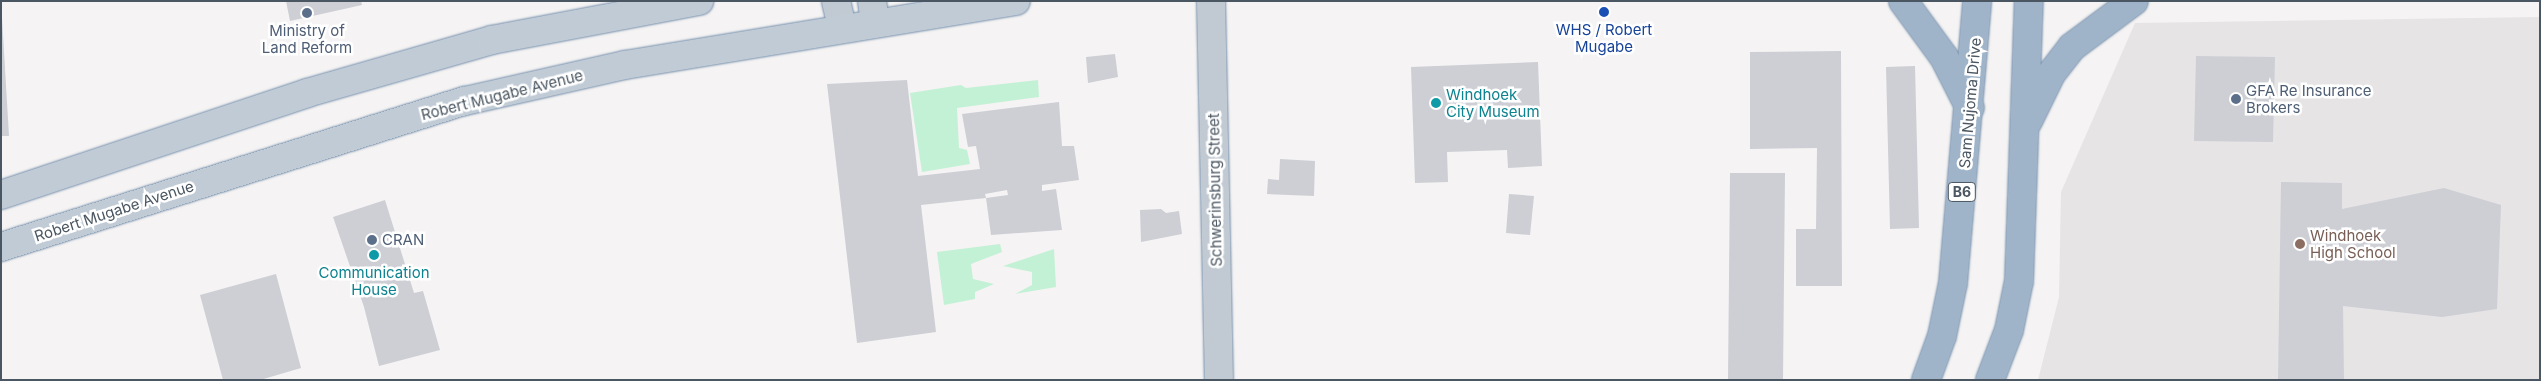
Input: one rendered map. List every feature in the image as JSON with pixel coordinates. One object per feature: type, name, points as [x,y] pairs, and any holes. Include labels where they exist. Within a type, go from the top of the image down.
[{"type":"highway","points":[[1904,1],[1944,57],[1970,109]]},
{"type":"highway","name":"Sam Nujoma Drive","points":[[1926,380],[1942,336],[1953,283],[1970,109],[1977,1]]},
{"type":"highway","points":[[1990,380],[2009,330],[2019,281],[2029,1]]},
{"type":"highway","points":[[2026,126],[2051,74],[2072,47],[2134,1]]},
{"type":"main road","points":[[1,195],[307,93],[492,40],[698,1]]},
{"type":"main road","name":"Robert Mugabe Avenue","points":[[1,247],[465,101],[625,65],[842,28],[874,12],[1016,1]]},
{"type":"street","points":[[836,1],[842,28]]},
{"type":"street","name":"Schwerinsburg Street","points":[[1211,1],[1220,380]]},
{"type":"shaded area","name":"Windhoek High School","points":[[2540,17],[2540,380],[2038,380],[2059,297],[2061,192],[2135,23]]},
{"type":"green space","points":[[1038,80],[1039,97],[957,108],[959,148],[967,150],[970,164],[922,172],[910,93],[961,85],[966,88]]},
{"type":"green space","points":[[1000,244],[1002,252],[971,264],[973,279],[994,284],[975,292],[975,299],[944,305],[937,252]]},
{"type":"green space","points":[[1054,249],[1056,287],[1015,294],[1032,285],[1032,272],[1003,266]]},
{"type":"building","points":[[1,1],[9,136],[1,136]]},
{"type":"building","name":"Ministry of Land Reform","points":[[286,1],[361,1],[362,5],[290,21]]},
{"type":"building","points":[[1841,51],[1842,286],[1796,286],[1796,229],[1816,229],[1817,148],[1750,149],[1750,52]]},
{"type":"building","points":[[1115,54],[1118,77],[1088,83],[1086,57]]},
{"type":"building","points":[[2196,56],[2275,57],[2273,142],[2194,141]]},
{"type":"building","points":[[1538,62],[1542,166],[1508,168],[1507,150],[1447,152],[1448,182],[1415,183],[1411,67]]},
{"type":"building","points":[[1915,66],[1919,228],[1890,229],[1886,67]]},
{"type":"building","points":[[907,80],[918,176],[980,169],[976,146],[968,147],[962,114],[1059,102],[1062,146],[1074,146],[1079,180],[1042,185],[1042,191],[1056,189],[1062,230],[991,235],[986,198],[921,205],[936,332],[857,343],[827,84]],"holes":[[[1007,190],[1008,195],[986,198],[985,194]]]},
{"type":"building","points":[[1280,159],[1315,161],[1314,196],[1267,194],[1268,179],[1279,180]]},
{"type":"building","points":[[1730,173],[1785,173],[1783,380],[1728,380]]},
{"type":"building","points":[[2281,182],[2342,183],[2342,209],[2444,188],[2501,205],[2497,309],[2442,317],[2343,306],[2344,380],[2278,380]]},
{"type":"building","points":[[1509,194],[1534,196],[1530,235],[1506,233]]},
{"type":"building","points":[[385,200],[414,293],[423,291],[440,350],[379,366],[364,307],[333,217]]},
{"type":"building","points":[[1161,209],[1166,213],[1179,211],[1182,234],[1141,242],[1140,210]]},
{"type":"building","points":[[276,274],[301,368],[260,380],[223,380],[200,295]]},
{"type":"place","name":"WHS / Robert Mugabe","points":[[1604,12]]},
{"type":"place","name":"Ministry of Land Reform","points":[[307,13]]},
{"type":"place","name":"GFA Re Insurance Brokers","points":[[2236,99]]},
{"type":"place","name":"Windhoek City Museum","points":[[1436,103]]},
{"type":"place","name":"CRAN","points":[[372,240]]},
{"type":"place","name":"Windhoek High School","points":[[2300,244]]},
{"type":"place","name":"Communication House","points":[[374,255]]}]
